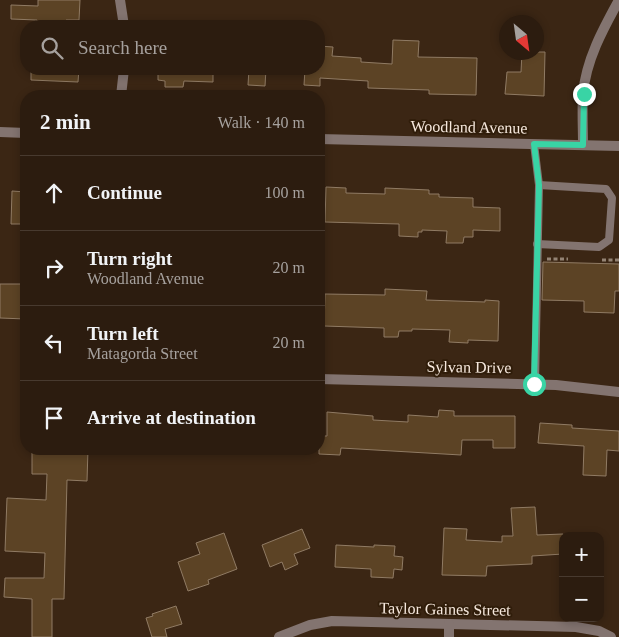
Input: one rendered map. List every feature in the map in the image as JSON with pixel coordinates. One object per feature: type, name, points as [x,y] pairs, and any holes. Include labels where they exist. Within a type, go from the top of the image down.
[{"type":"street","points":[[120,0],[123,20]]},
{"type":"street","points":[[583,145],[586,79],[601,33],[619,0]]},
{"type":"street","points":[[122,90],[123,75]]},
{"type":"street","points":[[0,132],[20,133]]},
{"type":"street","name":"Woodland Avenue","points":[[325,138],[619,146]]},
{"type":"street","name":"Sylvan Drive","points":[[325,379],[534,384],[619,392]]},
{"type":"street","name":"Taylor Gaines Street","points":[[279,637],[310,625],[332,621],[576,627],[599,631],[611,637]]},
{"type":"street","points":[[449,624],[449,637]]},
{"type":"lane","points":[[534,144],[539,185],[534,384]]},
{"type":"lane","points":[[537,244],[599,246],[609,240],[612,198],[606,189],[539,185]]},
{"type":"building","points":[[38,0],[80,0],[79,20],[11,19],[11,5],[38,6]]},
{"type":"building","points":[[393,40],[419,41],[418,57],[477,58],[476,95],[429,94],[429,90],[368,88],[368,81],[320,78],[320,86],[304,85],[305,75],[325,75],[325,46],[333,47],[332,56],[361,58],[361,62],[392,64]]},
{"type":"building","points":[[545,52],[544,96],[505,94],[507,72],[521,72],[522,60],[544,60]]},
{"type":"building","points":[[31,75],[79,75],[78,82],[31,80]]},
{"type":"building","points":[[158,75],[213,75],[213,82],[184,81],[183,87],[165,87],[165,81],[158,80]]},
{"type":"building","points":[[249,75],[266,75],[265,86],[248,85]]},
{"type":"building","points":[[326,187],[346,188],[346,193],[385,194],[385,188],[429,190],[429,194],[439,194],[439,197],[473,198],[473,207],[500,208],[500,231],[473,230],[473,237],[464,237],[463,243],[446,243],[447,231],[422,230],[422,232],[418,232],[418,237],[399,236],[399,224],[325,222]]},
{"type":"building","points":[[12,191],[20,192],[20,224],[11,224]]},
{"type":"building","points":[[543,262],[619,264],[619,291],[615,291],[614,313],[584,312],[584,301],[542,300]]},
{"type":"building","points":[[0,284],[20,284],[20,319],[0,318]]},
{"type":"building","points":[[385,289],[427,291],[426,300],[499,301],[498,341],[468,340],[468,343],[449,342],[450,330],[412,329],[412,331],[399,331],[398,337],[384,337],[384,328],[325,326],[325,294],[385,295]]},
{"type":"building","points":[[439,410],[454,411],[454,416],[515,416],[515,448],[493,448],[493,440],[462,440],[461,455],[341,448],[340,455],[325,454],[327,412],[373,416],[373,420],[408,422],[408,415],[438,417]]},
{"type":"building","points":[[540,423],[572,425],[572,428],[619,431],[619,451],[607,450],[606,476],[583,475],[584,446],[538,443]]},
{"type":"building","points":[[32,455],[88,455],[87,481],[67,480],[64,599],[52,599],[52,637],[32,637],[32,599],[4,597],[5,578],[44,578],[45,553],[5,551],[7,498],[46,500],[47,474],[32,474]]},
{"type":"building","points":[[535,507],[537,535],[559,534],[559,554],[532,556],[532,564],[487,566],[486,576],[442,575],[444,528],[467,529],[466,540],[502,542],[502,536],[513,536],[511,508]]},
{"type":"building","points":[[302,529],[310,548],[294,554],[298,564],[285,570],[282,562],[270,567],[262,545]]},
{"type":"building","points":[[224,533],[237,569],[208,580],[209,584],[188,591],[178,562],[200,554],[196,543]]},
{"type":"building","points":[[336,545],[395,546],[394,556],[403,557],[402,570],[394,569],[393,578],[371,577],[371,569],[335,567]]},
{"type":"building","points":[[176,606],[182,624],[165,629],[167,637],[152,637],[146,618]]},
{"type":"route","points":[[534,384],[539,185],[534,144],[583,145],[584,94]]}]
